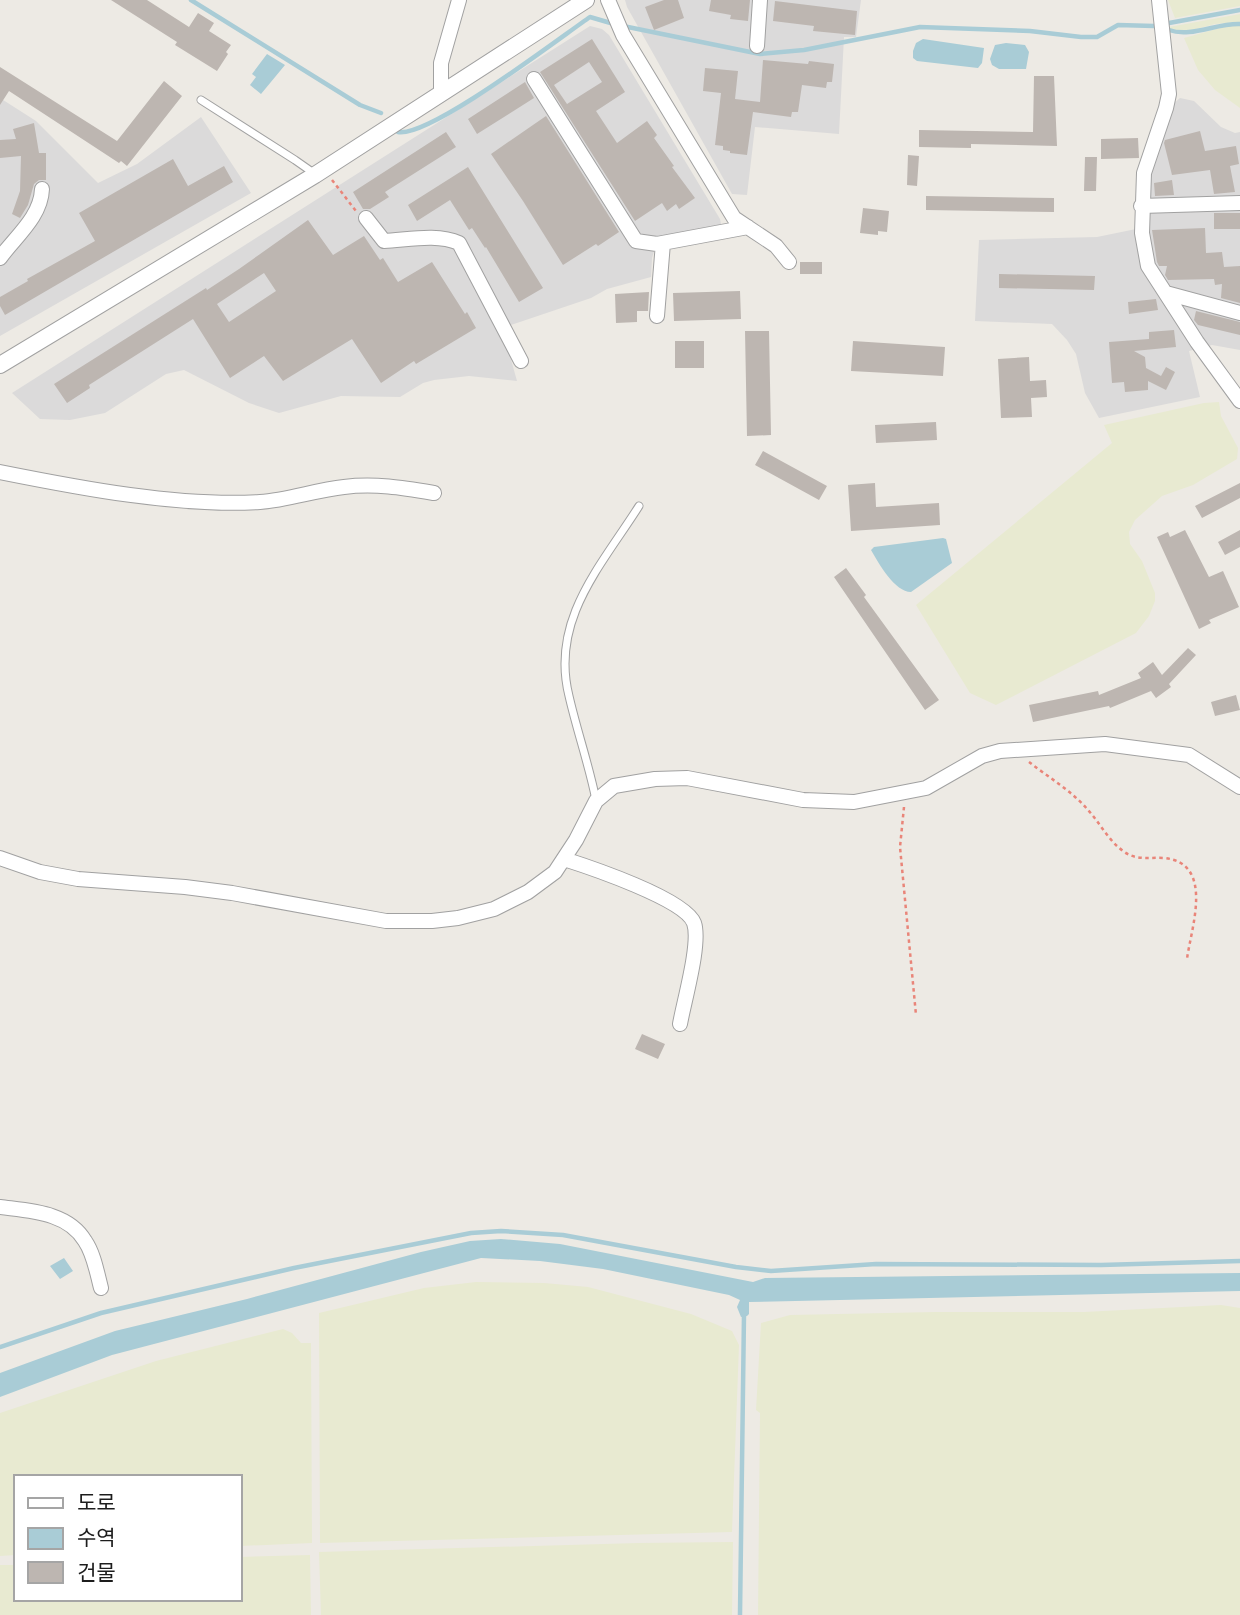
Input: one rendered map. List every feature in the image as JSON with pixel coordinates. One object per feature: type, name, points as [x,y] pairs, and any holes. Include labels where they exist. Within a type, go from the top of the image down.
[{"type":"street","points":[[441,93],[441,62],[459,0]]},
{"type":"street","points":[[1,362],[320,172],[586,0]]},
{"type":"street","points":[[608,0],[623,35],[734,218],[776,246],[789,262]]},
{"type":"street","points":[[757,46],[760,0]]},
{"type":"street","points":[[1159,0],[1169,94],[1167,108],[1144,173],[1142,233],[1148,266],[1197,342],[1240,401]]},
{"type":"street","points":[[534,79],[636,241],[657,244],[748,227]]},
{"type":"street","points":[[0,258],[29,223],[42,189]]},
{"type":"street","points":[[1141,205],[1240,203]]},
{"type":"street","points":[[366,218],[384,241],[427,238],[452,239],[459,243],[522,361]]},
{"type":"street","points":[[657,316],[663,243]]},
{"type":"street","points":[[1166,293],[1240,313]]},
{"type":"street","points":[[0,472],[65,485],[170,499],[276,500],[342,487],[376,485],[434,493]]},
{"type":"street","points":[[0,858],[40,872],[78,879],[233,893],[386,921],[432,921],[494,909],[528,892],[555,872],[596,801],[614,786],[655,779],[687,778],[759,793],[834,803],[854,802],[926,788],[982,756],[1012,750],[1105,744],[1189,755],[1240,787]]},
{"type":"street","points":[[564,859],[618,878],[680,907],[693,920],[696,937],[680,1024]]},
{"type":"street","points":[[0,1207],[60,1218],[72,1226],[85,1240],[101,1289]]},
{"type":"lane","points":[[201,100],[295,160],[320,172]]},
{"type":"lane","points":[[596,801],[589,764],[568,694],[564,659],[570,622],[591,578],[639,506]]},
{"type":"path","points":[[320,172],[354,210],[366,218]]},
{"type":"path","points":[[1012,750],[1088,809],[1104,833],[1125,853],[1137,858],[1177,860],[1185,866],[1192,875],[1196,905],[1196,921],[1187,959]]},
{"type":"path","points":[[916,1015],[900,847],[904,808],[919,789]]},
{"type":"shaded area","points":[[625,0],[861,0],[856,37],[844,37],[839,134],[755,127],[747,195],[732,194]]},
{"type":"shaded area","points":[[590,26],[602,29],[609,35],[721,224],[718,229],[658,238],[652,258],[651,277],[607,289],[591,298],[508,326],[510,356],[517,381],[469,376],[434,380],[423,383],[400,397],[341,396],[279,413],[249,403],[184,370],[166,374],[105,413],[70,420],[40,419],[12,393]]},
{"type":"shaded area","points":[[0,98],[36,121],[98,183],[137,164],[201,117],[251,193],[0,336]]},
{"type":"shaded area","points":[[1180,98],[1194,101],[1221,127],[1235,133],[1240,132],[1240,350],[1212,345],[1189,351],[1200,397],[1099,418],[1085,393],[1076,354],[1052,324],[975,321],[979,240],[1097,237],[1136,229],[1153,162],[1172,105]]},
{"type":"green space","points":[[1168,0],[1240,0],[1240,6],[1175,18]]},
{"type":"green space","points":[[1240,14],[1240,22],[1215,24],[1185,32],[1169,27]]},
{"type":"green space","points":[[1227,26],[1240,26],[1240,108],[1215,90],[1198,70],[1184,38]]},
{"type":"green space","points":[[1219,402],[1221,416],[1238,448],[1237,459],[1193,485],[1162,496],[1135,520],[1129,532],[1130,544],[1142,561],[1155,593],[1149,616],[1136,633],[996,705],[970,693],[916,605],[1112,443],[1104,425]]},
{"type":"green space","points":[[476,1282],[588,1287],[691,1314],[732,1331],[739,1345],[732,1532],[320,1543],[319,1313],[424,1288]]},
{"type":"green space","points":[[1221,1305],[1240,1308],[1240,1615],[758,1615],[760,1413],[756,1410],[761,1323],[790,1315],[1084,1312]]},
{"type":"green space","points":[[283,1329],[292,1333],[301,1343],[311,1343],[312,1543],[242,1546],[242,1475],[14,1475],[14,1555],[0,1556],[0,1413],[156,1361]]},
{"type":"green space","points":[[733,1542],[732,1615],[321,1615],[319,1552]]},
{"type":"green space","points":[[310,1555],[311,1615],[0,1615],[0,1565],[14,1565],[14,1601],[242,1601],[242,1557]]},
{"type":"water","points":[[923,39],[984,48],[982,63],[978,68],[917,61],[913,58],[913,51],[916,43]]},
{"type":"water","points":[[995,45],[1025,45],[1029,52],[1026,69],[999,69],[992,65],[990,59]]},
{"type":"water","points":[[267,54],[285,65],[261,94],[250,85],[256,77],[252,74]]},
{"type":"water","points":[[946,539],[952,563],[911,592],[893,582],[871,550],[874,547]]},
{"type":"water","points":[[501,1239],[560,1244],[753,1282],[765,1278],[1240,1273],[1240,1291],[749,1302],[749,1314],[741,1317],[737,1307],[740,1300],[729,1295],[603,1269],[540,1261],[481,1258],[112,1355],[0,1397],[0,1373],[115,1331],[421,1252],[470,1241]]},
{"type":"water","points":[[64,1258],[73,1271],[60,1279],[50,1266]]},
{"type":"building","points":[[111,0],[147,0],[189,27],[198,13],[214,23],[209,31],[231,45],[226,52],[228,54],[217,71]]},
{"type":"building","points":[[664,0],[678,0],[684,18],[654,30],[645,7]]},
{"type":"building","points":[[711,0],[750,0],[748,21],[730,19],[731,15],[709,11]]},
{"type":"building","points":[[775,1],[857,11],[855,35],[813,31],[814,26],[773,21]]},
{"type":"building","points":[[592,39],[625,92],[596,111],[617,143],[647,121],[657,135],[654,138],[674,166],[672,167],[695,198],[679,209],[676,204],[667,211],[662,203],[635,221],[540,72]],"holes":[[[589,62],[602,82],[567,104],[554,85]]]},
{"type":"building","points":[[763,60],[834,64],[832,82],[827,82],[826,88],[802,85],[798,112],[792,112],[791,117],[753,112],[747,155],[730,153],[723,150],[723,146],[715,145],[721,93],[703,91],[705,68],[738,71],[735,99],[760,102]]},
{"type":"building","points":[[0,67],[117,141],[164,81],[182,96],[127,166],[9,91],[0,105]]},
{"type":"building","points":[[1034,76],[1054,76],[1057,146],[971,144],[971,148],[919,147],[919,130],[1033,132]]},
{"type":"building","points":[[525,82],[534,98],[477,134],[468,119]]},
{"type":"building","points":[[546,116],[619,232],[563,265],[491,154]]},
{"type":"building","points":[[34,123],[39,153],[46,153],[46,180],[39,180],[34,184],[28,205],[20,218],[12,214],[20,191],[21,156],[0,158],[0,140],[16,139],[13,129]]},
{"type":"building","points":[[1200,131],[1205,151],[1236,146],[1239,164],[1230,166],[1235,192],[1214,194],[1210,170],[1172,175],[1165,140]]},
{"type":"building","points":[[446,132],[456,147],[385,192],[389,197],[370,209],[363,209],[353,192]]},
{"type":"building","points":[[1138,138],[1139,158],[1101,159],[1101,139]]},
{"type":"building","points":[[908,155],[919,156],[917,186],[907,185]]},
{"type":"building","points":[[1085,157],[1097,157],[1096,191],[1084,191]]},
{"type":"building","points":[[173,159],[188,186],[224,166],[233,182],[5,315],[0,306],[0,297],[95,241],[79,213]]},
{"type":"building","points":[[468,167],[543,288],[519,302],[486,247],[472,228],[469,230],[450,200],[417,221],[408,205]]},
{"type":"building","points":[[1172,180],[1174,195],[1155,196],[1154,183]]},
{"type":"building","points":[[926,196],[1054,198],[1054,212],[926,210]]},
{"type":"building","points":[[863,208],[889,211],[887,232],[878,231],[878,235],[860,233]]},
{"type":"building","points":[[1214,213],[1240,213],[1240,229],[1214,229]]},
{"type":"building","points":[[308,220],[333,255],[364,236],[380,260],[383,258],[398,282],[432,262],[476,328],[416,364],[414,361],[381,383],[352,339],[283,381],[264,356],[230,378],[193,319],[89,385],[90,388],[67,403],[54,384],[239,269]],"holes":[[[264,273],[276,291],[229,322],[217,304]]]},
{"type":"building","points":[[1205,228],[1206,253],[1222,252],[1224,267],[1240,266],[1240,303],[1221,298],[1222,284],[1215,285],[1214,279],[1168,280],[1165,275],[1167,266],[1159,266],[1157,262],[1152,230]]},
{"type":"building","points":[[800,262],[822,262],[822,274],[800,274]]},
{"type":"building","points":[[999,274],[1095,276],[1094,290],[999,288]]},
{"type":"building","points":[[740,291],[741,319],[674,321],[673,293]]},
{"type":"building","points":[[649,292],[648,311],[637,311],[637,322],[616,323],[615,294]]},
{"type":"building","points":[[1156,299],[1158,310],[1129,314],[1128,302]]},
{"type":"building","points":[[1196,311],[1240,322],[1240,335],[1198,325],[1194,320]]},
{"type":"building","points":[[1174,330],[1176,347],[1134,351],[1145,357],[1146,368],[1161,376],[1166,367],[1175,372],[1166,390],[1148,381],[1148,390],[1125,392],[1124,382],[1112,383],[1109,342],[1149,339],[1149,332]]},
{"type":"building","points":[[745,331],[769,331],[771,435],[747,436]]},
{"type":"building","points":[[675,341],[704,341],[704,368],[675,368]]},
{"type":"building","points":[[853,341],[945,347],[943,376],[851,371]]},
{"type":"building","points":[[1029,357],[1030,381],[1046,380],[1047,397],[1031,398],[1032,417],[1001,418],[998,359]]},
{"type":"building","points":[[936,422],[937,440],[876,443],[875,425]]},
{"type":"building","points":[[763,451],[827,486],[819,500],[755,465]]},
{"type":"building","points":[[875,483],[876,507],[939,503],[940,525],[851,531],[848,485]]},
{"type":"building","points":[[1240,483],[1240,498],[1202,518],[1195,506]]},
{"type":"building","points":[[1185,530],[1209,577],[1223,571],[1239,607],[1209,620],[1211,623],[1199,629],[1157,537],[1168,532],[1170,537]]},
{"type":"building","points":[[1240,530],[1240,547],[1225,555],[1218,542]]},
{"type":"building","points":[[846,568],[939,700],[925,710],[834,577]]},
{"type":"building","points":[[1188,648],[1196,655],[1169,684],[1171,687],[1156,698],[1151,691],[1110,708],[1109,706],[1033,722],[1029,705],[1098,691],[1099,695],[1141,678],[1138,673],[1153,662],[1162,675]]},
{"type":"building","points":[[1236,695],[1240,710],[1215,716],[1211,702]]},
{"type":"building","points":[[642,1034],[665,1044],[658,1059],[635,1049]]},
{"type":"waterway","points":[[191,0],[360,105],[381,113]]},
{"type":"waterway","points":[[1169,23],[1240,10]]},
{"type":"waterway","points":[[398,132],[414,130],[464,104],[590,17],[614,24]]},
{"type":"waterway","points":[[1169,30],[1186,32],[1240,24]]},
{"type":"waterway","points":[[623,26],[760,54],[804,50],[920,27],[1030,31],[1097,37],[1118,25],[1154,26]]},
{"type":"waterway","points":[[0,1347],[101,1313],[294,1268],[471,1233],[501,1231],[563,1235],[771,1271],[876,1264],[1101,1265],[1240,1261]]},
{"type":"waterway","points":[[740,1615],[744,1314]]}]
